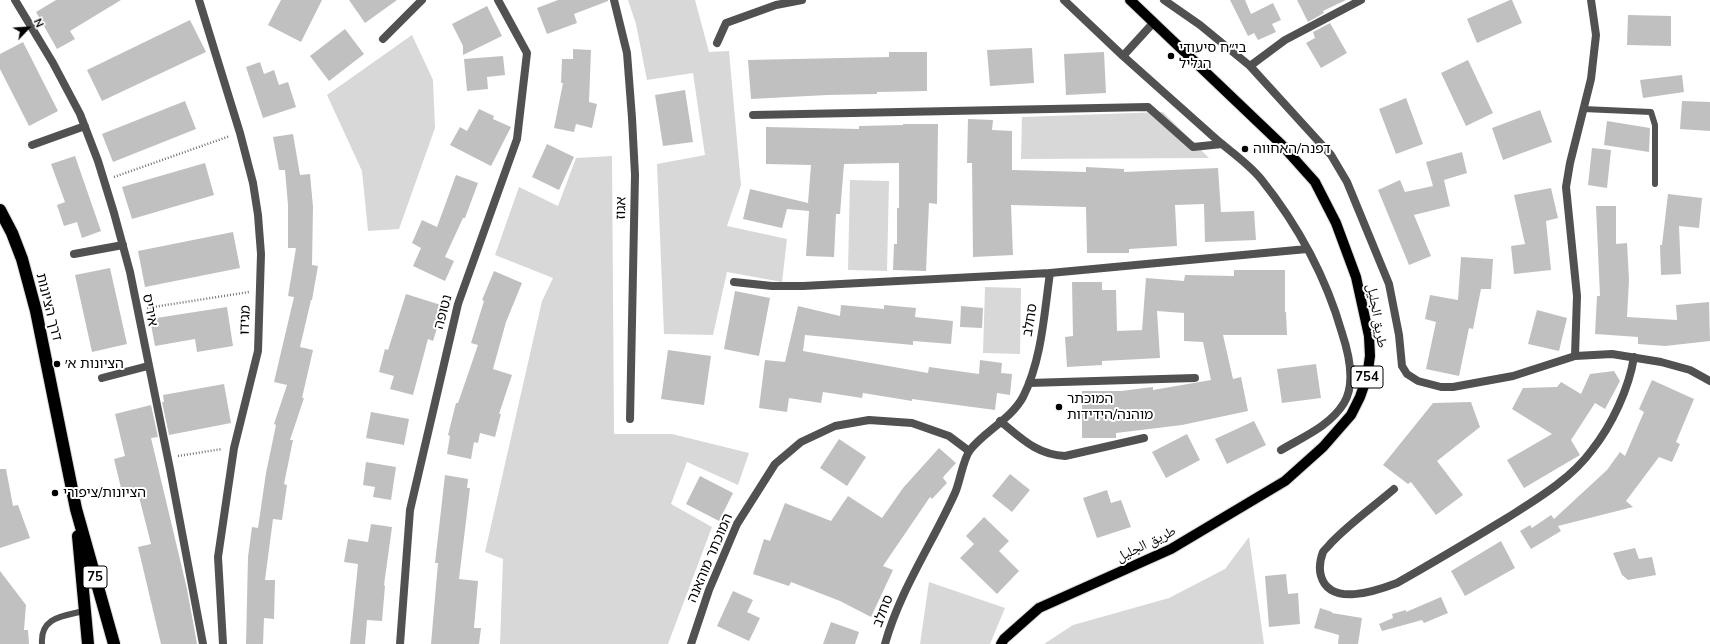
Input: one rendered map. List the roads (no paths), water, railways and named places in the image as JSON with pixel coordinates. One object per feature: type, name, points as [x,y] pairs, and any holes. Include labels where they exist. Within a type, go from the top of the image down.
[{"type":"highway","name":"דרך הציונות","points":[[0,210],[12,233],[22,259],[36,311],[76,509],[114,644]]},
{"type":"highway","name":"דרך הציונות","points":[[76,509],[88,644]]},
{"type":"main road","name":"طريق الجليل","points":[[1001,644],[1004,639],[1039,608],[1171,549],[1285,481],[1323,447],[1351,415],[1367,378],[1370,356],[1369,336],[1356,277],[1336,223],[1315,182],[1281,144],[1130,0]]},
{"type":"street","name":"איריס","points":[[15,0],[53,63],[80,114],[104,181],[123,245],[168,458],[202,644]]},
{"type":"street","name":"מגידו","points":[[199,0],[240,133],[258,215],[261,254],[258,351],[234,448],[218,557],[223,644]]},
{"type":"street","points":[[383,39],[422,0]]},
{"type":"street","name":"נטופה","points":[[400,644],[410,510],[456,312],[517,139],[527,53],[498,0]]},
{"type":"street","name":"אגוז","points":[[614,0],[627,53],[635,175],[630,419]]},
{"type":"street","points":[[717,43],[726,24],[775,3],[802,0]]},
{"type":"street","points":[[1064,0],[1123,56],[1243,161],[1260,179],[1292,224],[1307,249],[1334,305],[1346,346],[1351,384],[1344,403],[1324,425],[1281,450]]},
{"type":"street","points":[[1164,0],[1200,25],[1250,66],[1331,155],[1347,182],[1389,284],[1399,335],[1402,366],[1407,374],[1418,382],[1441,388],[1453,387],[1512,376],[1575,356],[1612,354],[1634,357],[1690,370],[1710,380]]},
{"type":"street","points":[[1250,66],[1284,40],[1361,0]]},
{"type":"street","points":[[1575,356],[1577,296],[1566,187],[1570,163],[1591,79],[1596,35],[1591,0]]},
{"type":"street","points":[[1123,56],[1154,22]]},
{"type":"street","points":[[753,115],[1148,107],[1193,147],[1222,144]]},
{"type":"street","points":[[32,145],[85,126]]},
{"type":"street","points":[[74,254],[123,245]]},
{"type":"street","points":[[734,282],[772,286],[802,286],[1050,273],[1307,249]]},
{"type":"street","name":"סחלב","points":[[885,644],[890,627],[908,583],[955,492],[969,451],[1000,421],[1014,411],[1029,383],[1036,361],[1050,273]]},
{"type":"street","points":[[1394,489],[1340,534],[1323,552],[1319,569],[1323,583],[1335,593],[1353,594],[1374,592],[1397,583],[1535,500],[1572,471],[1592,451],[1608,428],[1631,375],[1634,357]]},
{"type":"street","points":[[102,378],[148,366]]},
{"type":"street","points":[[1029,383],[1195,378]]},
{"type":"street","name":"המוכתר מוהאנה","points":[[691,644],[709,590],[737,524],[775,464],[801,442],[835,426],[869,420],[912,423],[950,436],[969,451]]},
{"type":"street","points":[[1000,421],[1032,447],[1052,455],[1064,456],[1144,438]]},
{"type":"lane","points":[[1583,109],[1651,112],[1655,125],[1654,184]]},
{"type":"lane","points":[[42,644],[42,634],[47,625],[57,617],[84,612]]},
{"type":"place","name":"בי״ח סיעודי הגליל","points":[[1171,56]]},
{"type":"place","name":"דפנה/האחווה","points":[[1245,149]]},
{"type":"place","name":"הציונות א׳","points":[[57,364]]},
{"type":"place","name":"המוכתר מוהנה/הידידות","points":[[1059,407]]},
{"type":"place","name":"הציונות/ציפורי","points":[[55,493]]}]
